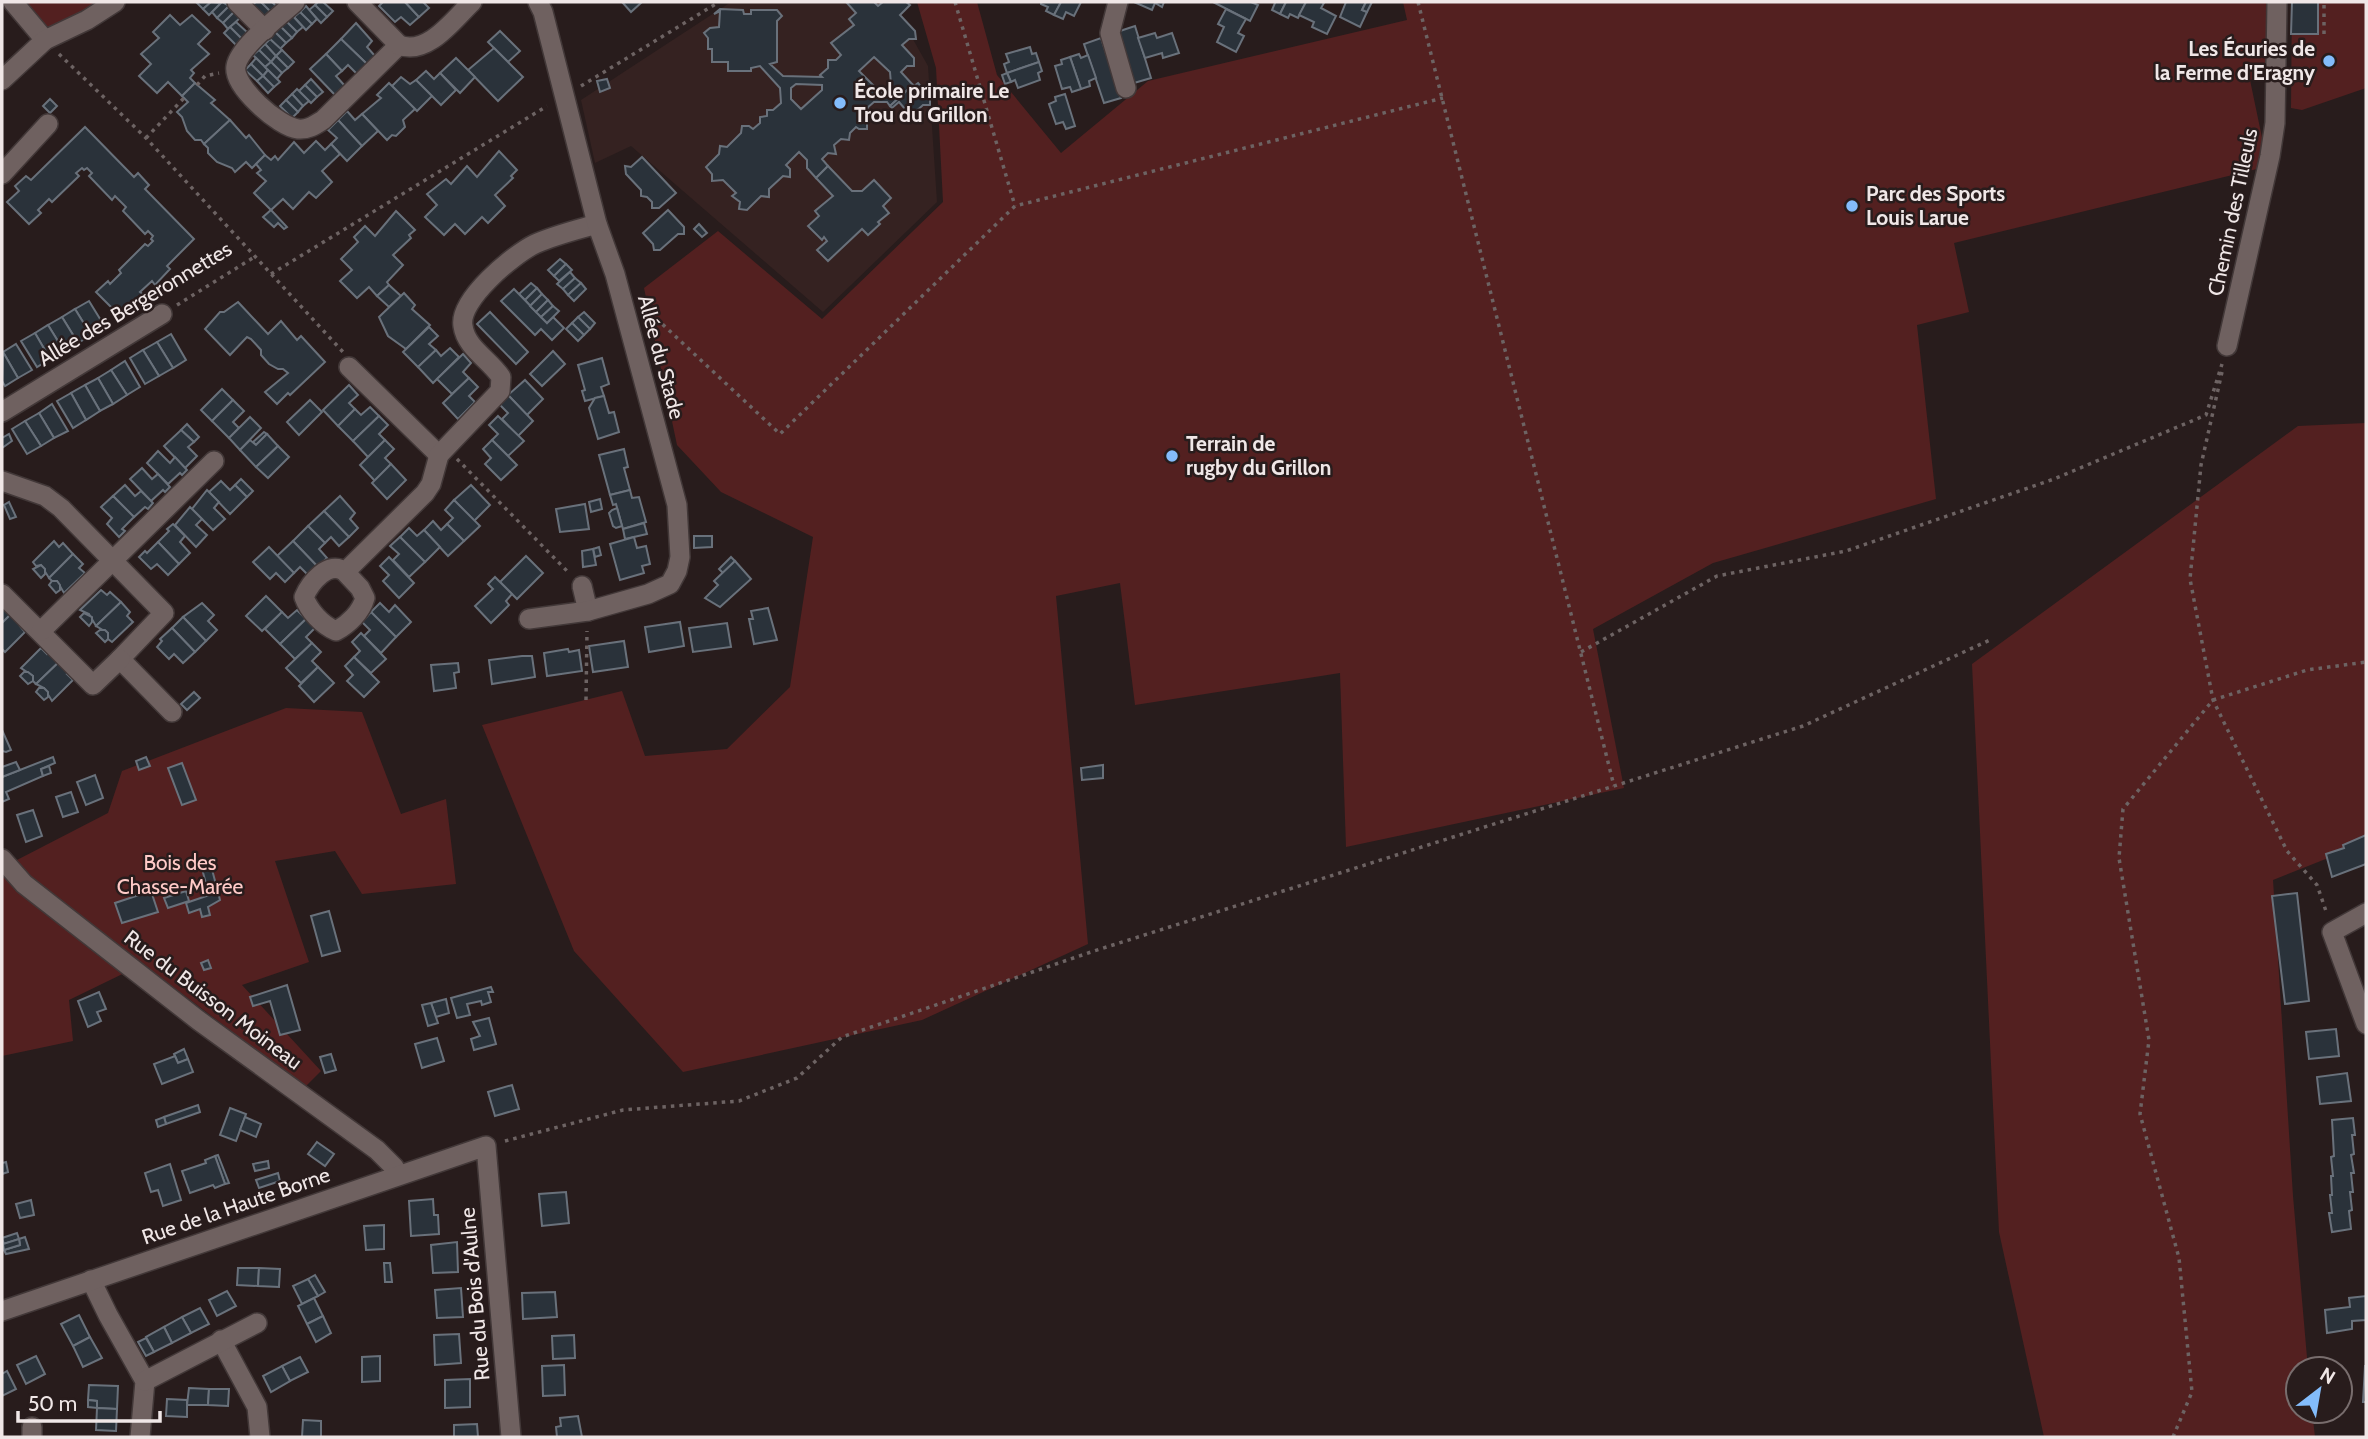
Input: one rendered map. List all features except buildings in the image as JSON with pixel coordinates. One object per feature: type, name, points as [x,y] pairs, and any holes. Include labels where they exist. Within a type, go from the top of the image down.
[{"type":"street","points":[[13,2],[45,40]]},
{"type":"street","points":[[2,80],[45,40],[87,20],[115,2]]},
{"type":"street","points":[[237,2],[265,30]]},
{"type":"street","points":[[295,2],[243,51],[235,69],[237,79],[266,110],[289,127],[312,127],[323,120],[399,45]]},
{"type":"street","points":[[357,2],[399,45],[406,48],[428,43],[472,2]]},
{"type":"street","name":"Allée du Stade","points":[[529,619],[588,611],[648,594],[670,584],[680,557],[677,505],[615,274],[597,224],[543,12],[538,2]]},
{"type":"street","points":[[1118,2],[1110,33],[1126,88]]},
{"type":"street","name":"Chemin des Tilleuls","points":[[2227,346],[2275,123],[2277,2]]},
{"type":"street","points":[[2,174],[48,124]]},
{"type":"street","points":[[345,572],[425,493],[443,451],[500,391],[502,384],[496,370],[469,343],[463,328],[462,320],[470,301],[504,266],[533,245],[597,224]]},
{"type":"street","name":"Allée des Bergeronnettes","points":[[2,412],[162,314]]},
{"type":"street","points":[[349,367],[443,451]]},
{"type":"street","points":[[41,631],[214,461]]},
{"type":"street","points":[[2,481],[45,496],[61,508],[163,613],[93,685],[2,594]]},
{"type":"street","points":[[582,586],[588,611]]},
{"type":"street","points":[[120,659],[172,712]]},
{"type":"street","name":"Rue du Buisson Moineau","points":[[2,859],[24,884],[188,1012],[377,1150],[398,1174]]},
{"type":"street","points":[[2366,913],[2332,932],[2366,1024]]},
{"type":"street","name":"Rue de la Haute Borne","points":[[2,1311],[486,1146]]},
{"type":"street","name":"Rue du Bois d'Aulne","points":[[486,1146],[511,1437]]},
{"type":"street","points":[[92,1280],[145,1381],[139,1437]]},
{"type":"street","points":[[145,1381],[257,1323]]},
{"type":"street","points":[[221,1340],[257,1407],[260,1437]]},
{"type":"path","points":[[271,274],[719,2]]},
{"type":"path","points":[[955,2],[1015,206]]},
{"type":"path","points":[[1419,2],[1614,786]]},
{"type":"path","points":[[2324,2],[2324,34]]},
{"type":"path","points":[[45,40],[146,138],[256,256],[341,349],[349,367]]},
{"type":"path","points":[[197,85],[205,76],[235,69]]},
{"type":"path","points":[[146,138],[184,98]]},
{"type":"path","points":[[642,306],[780,434],[1015,206],[1443,98]]},
{"type":"path","name":"Allée des Bergeronnettes","points":[[162,314],[256,256]]},
{"type":"path","points":[[1581,652],[1717,576],[1846,551],[2054,480],[2206,415],[2227,346]]},
{"type":"path","points":[[2227,346],[2202,465],[2190,579],[2213,700],[2287,851],[2317,886],[2332,932]]},
{"type":"path","points":[[443,451],[582,586]]},
{"type":"path","points":[[586,700],[588,611]]},
{"type":"path","points":[[486,1146],[623,1110],[739,1101],[797,1078],[842,1037],[1094,951],[1803,726],[1992,639]]},
{"type":"path","points":[[2173,1437],[2192,1392],[2179,1258],[2140,1114],[2149,1040],[2119,858],[2123,809],[2213,700],[2307,670],[2366,663]]},
{"type":"shaded area","points":[[731,2],[892,2],[928,66],[937,202],[823,312],[631,146],[595,163],[581,100]]},
{"type":"green space","points":[[13,2],[115,2],[45,40]]},
{"type":"green space","points":[[917,2],[977,2],[997,75],[1061,153],[1148,81],[1407,20],[1403,2],[2269,2],[2269,76],[2250,80],[2265,152],[2257,169],[1954,243],[1969,312],[1917,325],[1936,499],[1713,563],[1593,629],[1624,788],[1346,847],[1340,673],[1135,705],[1120,583],[1056,596],[1088,944],[922,1020],[683,1072],[574,951],[482,725],[622,691],[645,756],[727,749],[790,687],[813,537],[721,492],[677,445],[644,288],[718,231],[822,319],[943,202],[936,68]]},
{"type":"green space","name":"Les Écuries de la Ferme d'Eragny","points":[[2292,2],[2366,2],[2366,88],[2302,110],[2291,108]]},
{"type":"green space","points":[[2366,423],[2366,843],[2273,880],[2293,1196],[2307,1355],[2284,1355],[2284,1425],[2314,1425],[2315,1437],[2044,1437],[1999,1232],[1972,664],[2298,426]]},
{"type":"green space","name":"Bois des Chasse-Marée","points":[[286,708],[362,712],[401,814],[446,799],[456,884],[362,894],[335,851],[275,861],[309,962],[242,985],[321,1071],[305,1087],[143,964],[69,1000],[73,1041],[2,1056],[2,856],[15,861],[108,813],[122,771]]},
{"type":"place","name":"Les Écuries de la Ferme d'Eragny","points":[[2329,61]]},
{"type":"place","name":"École primaire Le Trou du Grillon","points":[[840,103]]},
{"type":"place","name":"Parc des Sports Louis Larue","points":[[1852,206]]},
{"type":"place","name":"Terrain de rugby du Grillon","points":[[1172,456]]}]
